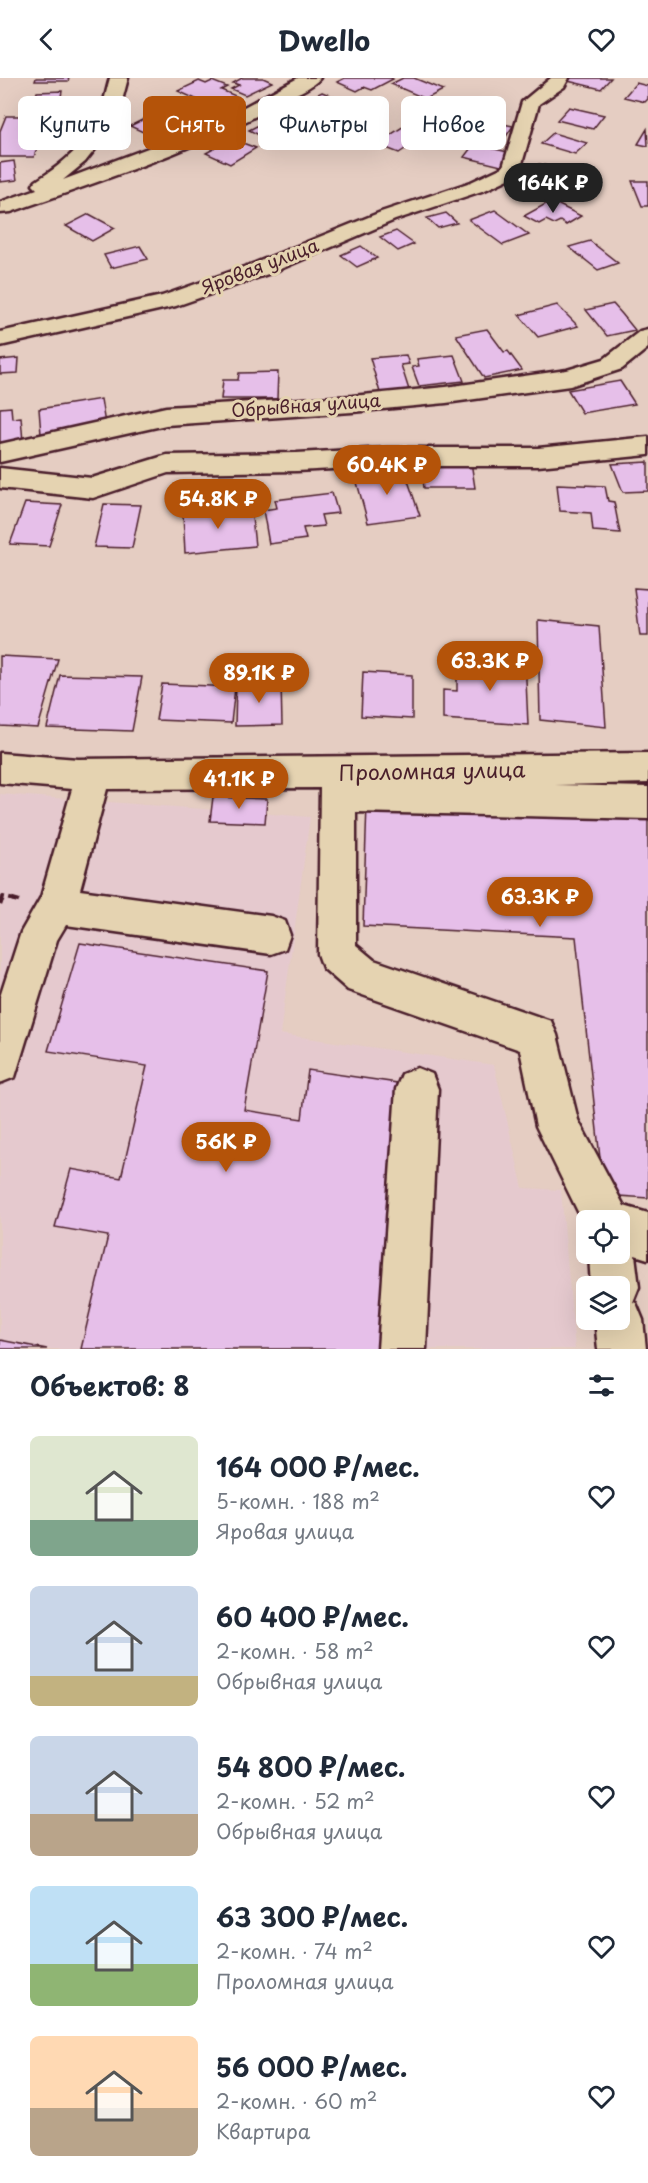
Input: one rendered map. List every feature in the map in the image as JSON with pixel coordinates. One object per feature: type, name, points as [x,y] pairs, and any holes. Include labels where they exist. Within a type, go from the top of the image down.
[{"type":"street","points":[[2,209],[65,172],[106,122],[102,107],[119,78]]},
{"type":"street","points":[[2,209],[110,172],[195,139],[269,104],[311,78]]},
{"type":"street","name":"Яровая улица","points":[[0,339],[168,301],[263,267],[388,216],[478,186],[512,170],[531,102],[558,82],[560,78]]},
{"type":"street","name":"Обрывная улица","points":[[0,453],[166,416],[352,404],[446,395],[570,378],[613,364],[648,336]]},
{"type":"street","points":[[0,478],[93,488],[167,464],[297,462],[388,457],[538,457],[648,446]]},
{"type":"street","name":"Проломная улица","points":[[0,768],[337,784],[648,768]]},
{"type":"street","points":[[0,1062],[40,932],[57,905],[94,773]]},
{"type":"street","points":[[601,1210],[558,1126],[537,1035],[362,975],[336,954],[337,784],[648,803]]},
{"type":"street","points":[[57,905],[271,935]]},
{"type":"street","points":[[402,1349],[417,1089]]},
{"type":"street","points":[[630,1231],[648,1236]]},
{"type":"street","points":[[620,1330],[622,1349]]},
{"type":"path","points":[[0,905],[3,897],[20,900]]},
{"type":"shaded area","points":[[0,794],[310,817],[280,1034],[494,1065],[523,1188],[561,1190],[575,1349],[0,1349]]},
{"type":"building","points":[[36,78],[69,78],[68,81],[35,81]]},
{"type":"building","points":[[242,78],[263,78],[272,82],[245,95],[231,89],[239,85],[233,83]]},
{"type":"building","points":[[345,78],[393,79],[372,90],[364,87],[357,91],[337,82]]},
{"type":"building","points":[[403,78],[414,78],[443,90],[432,96],[419,96],[391,84]]},
{"type":"building","points":[[571,78],[611,78],[601,89],[568,81]]},
{"type":"building","points":[[199,81],[206,84],[212,81],[227,87],[221,90],[236,96],[189,96],[178,91]]},
{"type":"building","points":[[636,83],[648,86],[648,99],[645,102],[624,97]]},
{"type":"building","points":[[62,91],[61,96],[36,96],[37,92]]},
{"type":"building","points":[[322,92],[332,96],[314,96]]},
{"type":"building","points":[[569,107],[604,115],[593,129],[557,120]]},
{"type":"building","points":[[6,116],[18,116],[18,150],[36,150],[34,157],[0,157],[0,131]]},
{"type":"building","points":[[143,120],[143,132],[131,126]]},
{"type":"building","points":[[258,125],[258,134],[249,130]]},
{"type":"building","points":[[506,125],[513,126],[506,136]]},
{"type":"building","points":[[401,128],[401,150],[403,150],[399,153],[389,149],[389,136]]},
{"type":"building","points":[[647,129],[648,146],[638,144]]},
{"type":"building","points":[[553,133],[587,143],[575,154],[541,144]]},
{"type":"building","points":[[246,144],[256,148],[230,164],[206,153],[212,150],[246,150]]},
{"type":"building","points":[[469,150],[499,150],[512,153],[501,166],[464,157]]},
{"type":"building","points":[[14,161],[17,180],[0,182],[0,163]]},
{"type":"building","points":[[539,164],[564,170],[556,182],[531,176]]},
{"type":"building","points":[[632,181],[648,181],[648,206],[642,206]]},
{"type":"building","points":[[551,201],[581,216],[566,225],[560,221],[554,224],[546,220],[539,224],[524,216]]},
{"type":"building","points":[[495,210],[529,235],[503,245],[469,220]]},
{"type":"building","points":[[446,213],[457,223],[438,228],[427,218]]},
{"type":"building","points":[[89,214],[115,228],[92,241],[66,226]]},
{"type":"building","points":[[396,231],[414,244],[398,251],[380,237]]},
{"type":"building","points":[[590,241],[618,263],[598,270],[569,247]]},
{"type":"building","points":[[140,246],[148,259],[111,268],[104,255]]},
{"type":"building","points":[[361,246],[377,258],[357,267],[341,255]]},
{"type":"building","points":[[613,304],[635,330],[607,336],[586,310]]},
{"type":"building","points":[[557,305],[578,326],[538,337],[519,315]]},
{"type":"building","points":[[487,329],[504,352],[508,351],[522,370],[484,378],[456,335]]},
{"type":"building","points":[[406,355],[409,364],[401,365],[410,393],[381,396],[370,358]]},
{"type":"building","points":[[454,355],[464,381],[419,386],[412,367],[419,366],[417,359]]},
{"type":"building","points":[[19,358],[18,373],[0,374],[0,360]]},
{"type":"building","points":[[278,372],[277,399],[221,399],[223,380],[238,380],[239,373]]},
{"type":"building","points":[[620,381],[635,404],[582,413],[568,390]]},
{"type":"building","points":[[101,399],[105,424],[41,434],[39,409]]},
{"type":"building","points":[[11,407],[12,418],[21,417],[23,442],[0,445],[0,408]]},
{"type":"building","points":[[421,462],[471,462],[475,488],[424,488]]},
{"type":"building","points":[[648,462],[648,491],[623,492],[612,464]]},
{"type":"building","points":[[404,469],[420,516],[368,523],[355,475]]},
{"type":"building","points":[[557,484],[605,486],[608,501],[614,502],[620,533],[593,531],[591,513],[560,511]]},
{"type":"building","points":[[332,493],[338,513],[321,515],[324,526],[303,528],[306,539],[269,544],[263,510],[277,508],[275,500]]},
{"type":"building","points":[[25,503],[62,505],[49,546],[10,544]]},
{"type":"building","points":[[104,504],[141,505],[132,548],[94,547]]},
{"type":"building","points":[[251,508],[255,546],[185,553],[183,514]]},
{"type":"building","points":[[634,588],[648,589],[648,636],[640,636]]},
{"type":"building","points":[[538,620],[599,626],[606,727],[540,720]]},
{"type":"building","points":[[474,655],[525,658],[528,725],[443,719],[443,690],[457,691],[457,670],[473,671]]},
{"type":"building","points":[[0,656],[58,659],[38,728],[0,726]]},
{"type":"building","points":[[363,672],[412,675],[412,719],[361,716]]},
{"type":"building","points":[[60,675],[142,677],[132,731],[47,728]]},
{"type":"building","points":[[281,682],[282,725],[235,726],[236,684]]},
{"type":"building","points":[[162,684],[235,687],[231,723],[156,720]]},
{"type":"building","points":[[213,797],[267,799],[265,823],[210,821]]},
{"type":"building","points":[[367,804],[648,818],[648,1198],[604,1195],[576,937],[363,926]]},
{"type":"building","points":[[80,943],[268,971],[244,1110],[302,1119],[308,1070],[404,1084],[382,1349],[81,1349],[108,1236],[55,1227],[71,1169],[121,1178],[147,1066],[48,1051]]},
{"type":"building","points":[[0,1340],[47,1349],[0,1349]]}]
